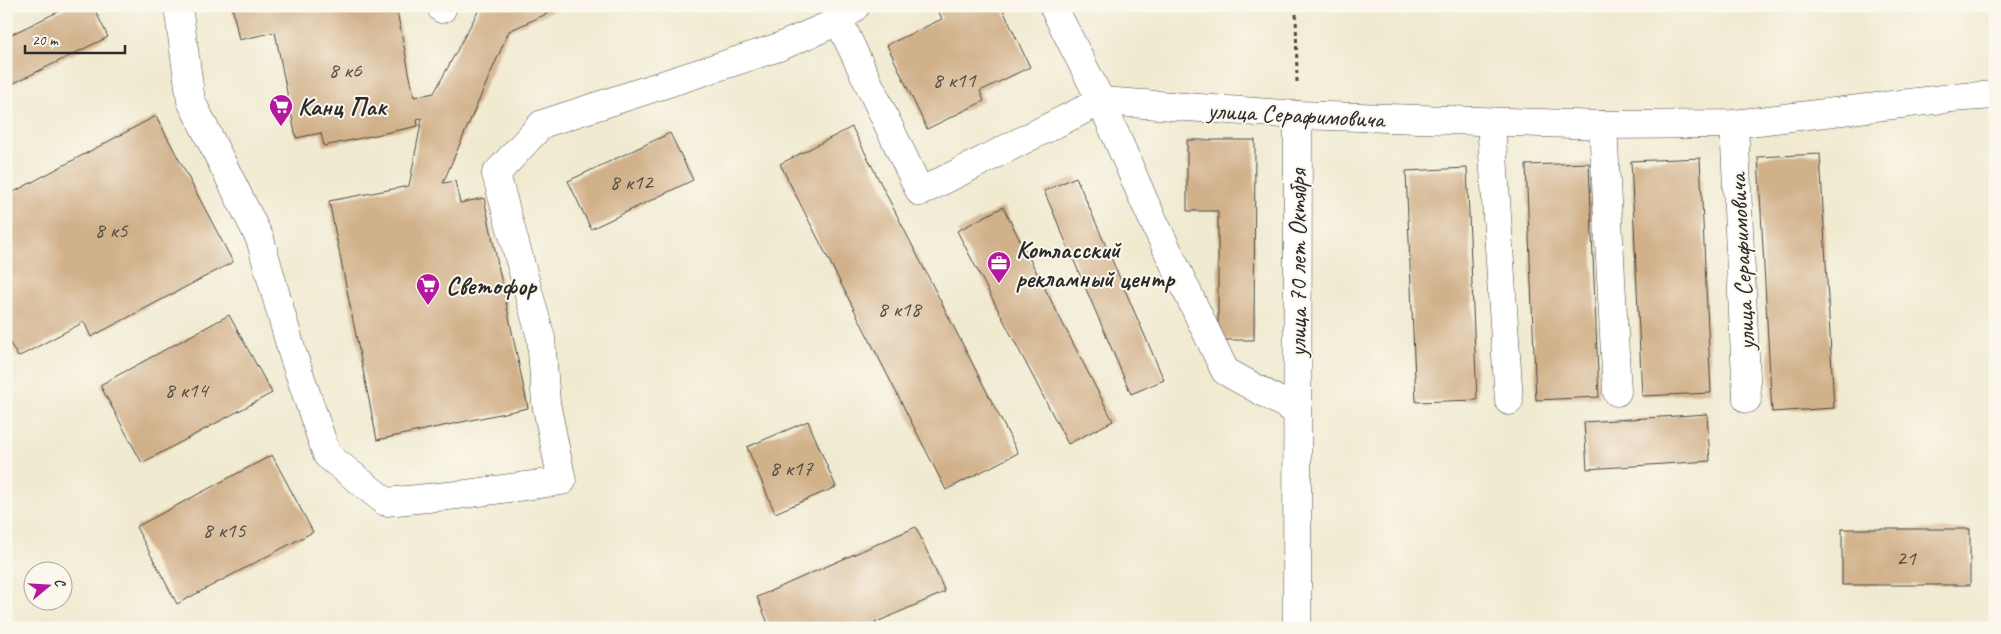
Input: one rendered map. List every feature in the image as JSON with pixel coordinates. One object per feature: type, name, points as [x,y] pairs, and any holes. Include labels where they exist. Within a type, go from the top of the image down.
[{"type":"street","points":[[178,6],[191,101],[260,239],[292,352],[326,455],[386,502],[458,495],[562,480],[546,404],[541,338],[496,174],[542,124],[770,50],[847,14],[920,192],[1101,101]]},
{"type":"street","points":[[1053,6],[1101,101],[1146,203],[1225,371],[1297,411]]},
{"type":"street","name":"улица Серафимовича","points":[[1101,101],[1298,115],[1491,123],[1603,125],[1734,124],[1951,98],[1995,95]]},
{"type":"street","name":"улица 70 лет Октября","points":[[1297,628],[1298,115]]},
{"type":"street","points":[[1491,123],[1509,401]]},
{"type":"street","name":"улица Серафимовича","points":[[1734,124],[1747,399]]},
{"type":"street","points":[[1603,125],[1617,392]]},
{"type":"path","points":[[1296,6],[1298,115]]},
{"type":"building","points":[[70,6],[93,6],[108,37],[6,87],[6,37]]},
{"type":"building","points":[[232,6],[396,6],[414,97],[434,93],[481,6],[564,6],[509,31],[443,183],[455,181],[460,203],[484,198],[528,408],[377,440],[329,201],[409,186],[422,118],[417,119],[418,126],[324,146],[321,133],[296,138],[275,32],[239,40]]},
{"type":"building","points":[[936,6],[1001,6],[1030,67],[980,91],[984,101],[927,129],[887,45],[942,19]]},
{"type":"building","points":[[156,116],[233,262],[91,337],[84,322],[18,357],[6,336],[6,196]]},
{"type":"building","points":[[852,127],[1018,453],[946,490],[780,164]]},
{"type":"building","points":[[670,133],[693,180],[591,229],[568,181]]},
{"type":"building","points":[[1187,140],[1255,140],[1254,340],[1218,340],[1218,211],[1187,211]]},
{"type":"building","points":[[1820,154],[1834,408],[1772,412],[1758,157]]},
{"type":"building","points":[[1700,158],[1711,393],[1642,396],[1631,161]]},
{"type":"building","points":[[1589,163],[1599,397],[1536,400],[1526,165]]},
{"type":"building","points":[[1467,168],[1477,400],[1416,402],[1406,171]]},
{"type":"building","points":[[1076,177],[1164,380],[1131,394],[1044,191]]},
{"type":"building","points":[[1003,207],[1113,421],[1068,444],[957,231]]},
{"type":"building","points":[[229,315],[272,393],[142,463],[100,385]]},
{"type":"building","points":[[1707,414],[1710,461],[1587,469],[1584,422]]},
{"type":"building","points":[[808,421],[836,487],[775,513],[747,447]]},
{"type":"building","points":[[272,455],[313,532],[177,604],[136,527]]},
{"type":"building","points":[[916,527],[945,592],[863,628],[770,628],[757,597]]},
{"type":"building","points":[[1842,529],[1970,529],[1970,585],[1842,585]]},
{"type":"place","name":"Канц Пак","points":[[281,127]]},
{"type":"place","name":"Котласский рекламный центр","points":[[999,284]]},
{"type":"place","name":"Светофор","points":[[428,306]]}]
